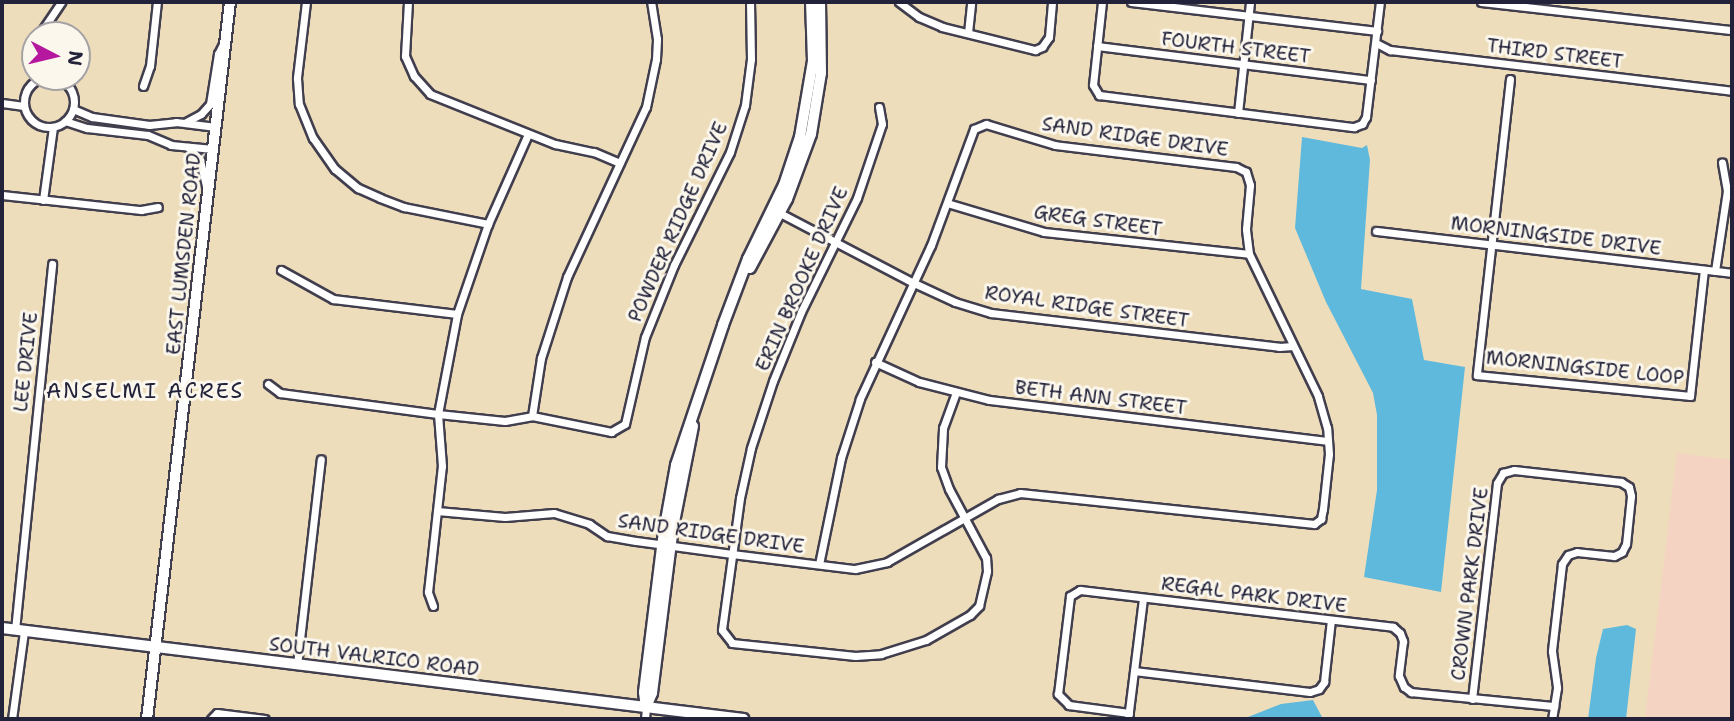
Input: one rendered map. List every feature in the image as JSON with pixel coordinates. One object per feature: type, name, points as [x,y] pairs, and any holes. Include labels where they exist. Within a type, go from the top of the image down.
[{"type":"street","points":[[48,21],[61,2]]},
{"type":"street","points":[[143,86],[150,66],[157,2]]},
{"type":"street","name":"EAST LUMSDEN ROAD","points":[[147,719],[230,2]]},
{"type":"street","points":[[306,2],[297,78],[299,104],[313,138],[335,169],[358,188],[404,207],[488,224]]},
{"type":"street","points":[[408,2],[405,56],[421,87],[445,102],[528,134],[561,146],[594,152],[620,163]]},
{"type":"street","points":[[532,416],[541,358],[563,290],[585,234],[636,131],[653,84],[657,39],[651,2]]},
{"type":"street","name":"POWDER RIDGE DRIVE","points":[[268,384],[280,393],[438,414],[505,421],[532,416],[611,432],[625,424],[645,337],[674,265],[730,152],[745,105],[751,59],[750,2]]},
{"type":"street","points":[[776,212],[807,108],[813,52],[811,2]]},
{"type":"street","points":[[645,719],[652,692],[667,545],[695,406],[743,276],[805,153],[815,114],[822,57],[820,2]]},
{"type":"street","points":[[899,2],[919,17],[1031,50],[1039,49],[1049,37],[1052,2]]},
{"type":"street","points":[[968,33],[971,2]]},
{"type":"street","points":[[1102,2],[1093,85],[1096,94],[1354,127],[1362,124],[1366,117],[1380,2]]},
{"type":"street","points":[[1131,2],[1377,32]]},
{"type":"street","points":[[1238,113],[1250,2]]},
{"type":"street","points":[[1481,2],[1732,30]]},
{"type":"street","points":[[183,123],[201,114],[211,104],[218,54],[226,37]]},
{"type":"street","name":"THIRD STREET","points":[[1376,43],[1390,50],[1732,91]]},
{"type":"street","name":"FOURTH STREET","points":[[1097,46],[1371,80]]},
{"type":"street","name":"MORNINGSIDE LOOP","points":[[1510,79],[1477,375],[1690,396],[1704,270]]},
{"type":"street","points":[[27,91],[24,106],[31,120],[52,127],[65,121],[73,109],[70,91]]},
{"type":"street","points":[[2,103],[24,106]]},
{"type":"street","name":"ERIN BROOKE DRIVE","points":[[879,107],[881,124],[857,198],[801,312],[773,381],[751,448],[722,630],[732,643],[855,656],[881,654],[926,640],[970,615],[979,606],[984,595],[986,558],[948,489],[942,467],[943,428],[956,393]]},
{"type":"street","points":[[73,109],[92,117],[138,123],[183,123],[216,127]]},
{"type":"street","points":[[65,121],[87,128],[148,135],[171,145],[213,149]]},
{"type":"street","name":"SAND RIDGE DRIVE","points":[[437,511],[505,517],[554,513],[589,524],[607,536],[855,569],[887,562],[1002,497],[1029,492],[1311,525],[1319,521],[1323,513],[1328,441],[1320,402],[1249,254],[1246,229],[1250,182],[1241,169],[1062,146],[986,124],[971,132],[947,203],[914,283],[875,362],[841,458],[819,564]]},
{"type":"street","points":[[43,200],[52,127]]},
{"type":"street","points":[[433,606],[428,592],[442,466],[438,414],[457,314],[488,224],[528,134]]},
{"type":"street","points":[[188,146],[200,160],[208,196]]},
{"type":"street","points":[[1715,271],[1727,191],[1722,162]]},
{"type":"street","points":[[2,195],[141,210],[158,207]]},
{"type":"street","name":"GREG STREET","points":[[947,203],[1044,232],[1249,254]]},
{"type":"street","name":"ROYAL RIDGE STREET","points":[[776,212],[914,283],[955,302],[991,313],[1279,347],[1293,345]]},
{"type":"street","name":"MORNINGSIDE DRIVE","points":[[1376,231],[1732,273]]},
{"type":"street","name":"LEE DRIVE","points":[[12,719],[52,264]]},
{"type":"street","points":[[281,270],[334,299],[457,314]]},
{"type":"street","name":"BETH ANN STREET","points":[[875,362],[919,382],[956,393],[1003,402],[1328,441]]},
{"type":"street","points":[[297,665],[321,458]]},
{"type":"street","name":"CROWN PARK DRIVE","points":[[1472,699],[1497,483],[1503,472],[1514,470],[1621,482],[1629,487],[1631,496],[1626,544],[1622,552],[1614,556],[1577,552],[1568,555],[1562,564],[1552,651],[1557,688],[1552,719]]},
{"type":"street","name":"REGAL PARK DRIVE","points":[[1128,716],[1069,705],[1058,694],[1070,596],[1080,590],[1393,627],[1401,633],[1403,641],[1399,676],[1404,687],[1411,692],[1554,706]]},
{"type":"street","points":[[1128,716],[1143,598]]},
{"type":"street","points":[[1134,671],[1310,692],[1319,689],[1324,682],[1331,620]]},
{"type":"street","name":"SOUTH VALRICO ROAD","points":[[2,628],[743,719]]},
{"type":"street","points":[[211,719],[217,713],[265,719]]},
{"type":"shaded area","points":[[1677,453],[1732,460],[1732,719],[1645,719]]},
{"type":"water","points":[[1302,137],[1362,148],[1367,145],[1370,160],[1361,289],[1412,299],[1424,360],[1465,367],[1441,592],[1364,577],[1377,490],[1377,415],[1373,393],[1326,302],[1295,228]]},
{"type":"water","points":[[1627,625],[1636,629],[1626,719],[1588,719],[1596,658],[1603,629]]},
{"type":"water","points":[[1313,700],[1323,719],[1243,719],[1281,704]]},
{"type":"district","name":"ANSELMI ACRES","points":[[145,391]]}]
